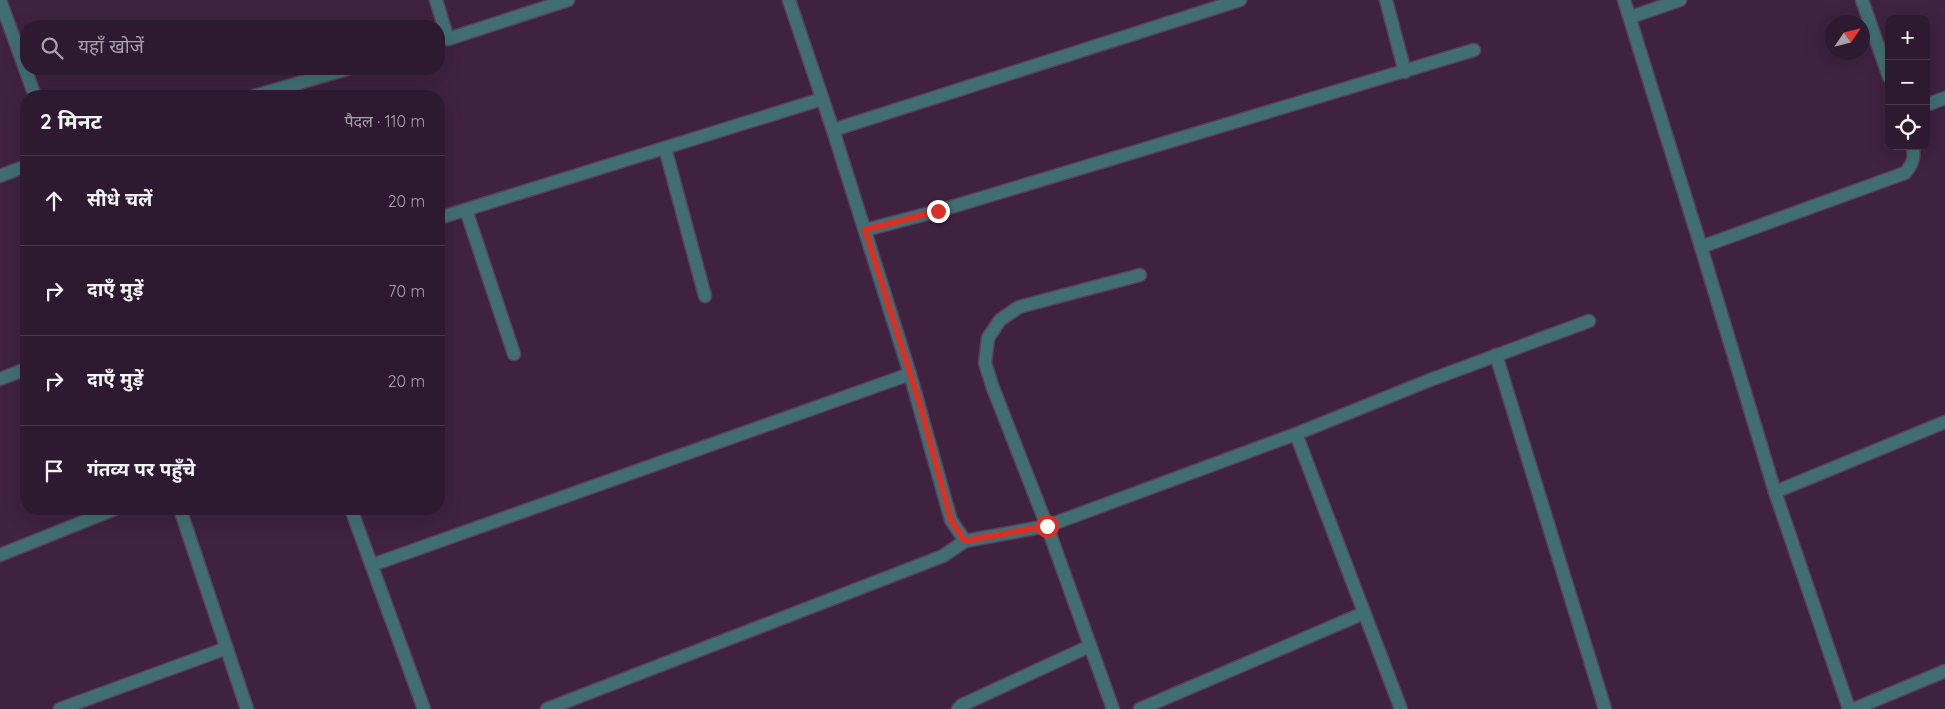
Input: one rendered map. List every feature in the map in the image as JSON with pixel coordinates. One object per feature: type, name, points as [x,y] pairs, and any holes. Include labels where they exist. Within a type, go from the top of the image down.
[{"type":"street","points":[[0,0],[20,55]]},
{"type":"street","points":[[436,0],[440,20]]},
{"type":"street","points":[[445,39],[568,0]]},
{"type":"street","points":[[789,0],[833,130],[910,374],[951,520],[965,541]]},
{"type":"street","points":[[833,130],[1240,0]]},
{"type":"street","points":[[1386,0],[1405,72]]},
{"type":"street","points":[[1624,0],[1775,492],[1849,709]]},
{"type":"street","points":[[1630,17],[1680,0]]},
{"type":"street","points":[[1862,0],[1885,66]]},
{"type":"street","points":[[865,230],[938,211],[1474,50]]},
{"type":"street","points":[[27,75],[33,90]]},
{"type":"street","points":[[275,90],[326,75]]},
{"type":"street","points":[[1930,104],[1945,98]]},
{"type":"street","points":[[445,216],[822,99]]},
{"type":"street","points":[[664,148],[705,296]]},
{"type":"street","points":[[1701,246],[1904,173],[1912,165],[1913,150]]},
{"type":"street","points":[[0,176],[20,168]]},
{"type":"street","points":[[466,210],[514,354]]},
{"type":"street","points":[[1113,709],[1047,526],[985,363],[988,338],[1000,320],[1019,307],[1140,275]]},
{"type":"street","points":[[547,709],[943,556],[965,541],[1047,526],[1296,434],[1430,380],[1588,321]]},
{"type":"street","points":[[1496,355],[1605,709]]},
{"type":"street","points":[[0,380],[20,372]]},
{"type":"street","points":[[372,566],[910,374]]},
{"type":"street","points":[[1775,492],[1945,422]]},
{"type":"street","points":[[1296,434],[1400,709]]},
{"type":"street","points":[[0,555],[100,515]]},
{"type":"street","points":[[182,515],[247,709]]},
{"type":"street","points":[[353,515],[424,709]]},
{"type":"street","points":[[1140,709],[1364,613]]},
{"type":"street","points":[[958,709],[962,705],[1090,646]]},
{"type":"street","points":[[60,709],[228,648]]},
{"type":"street","points":[[1854,709],[1945,671]]},
{"type":"route","points":[[938,211],[865,230],[920,405],[951,520],[965,541],[1047,526]]}]
